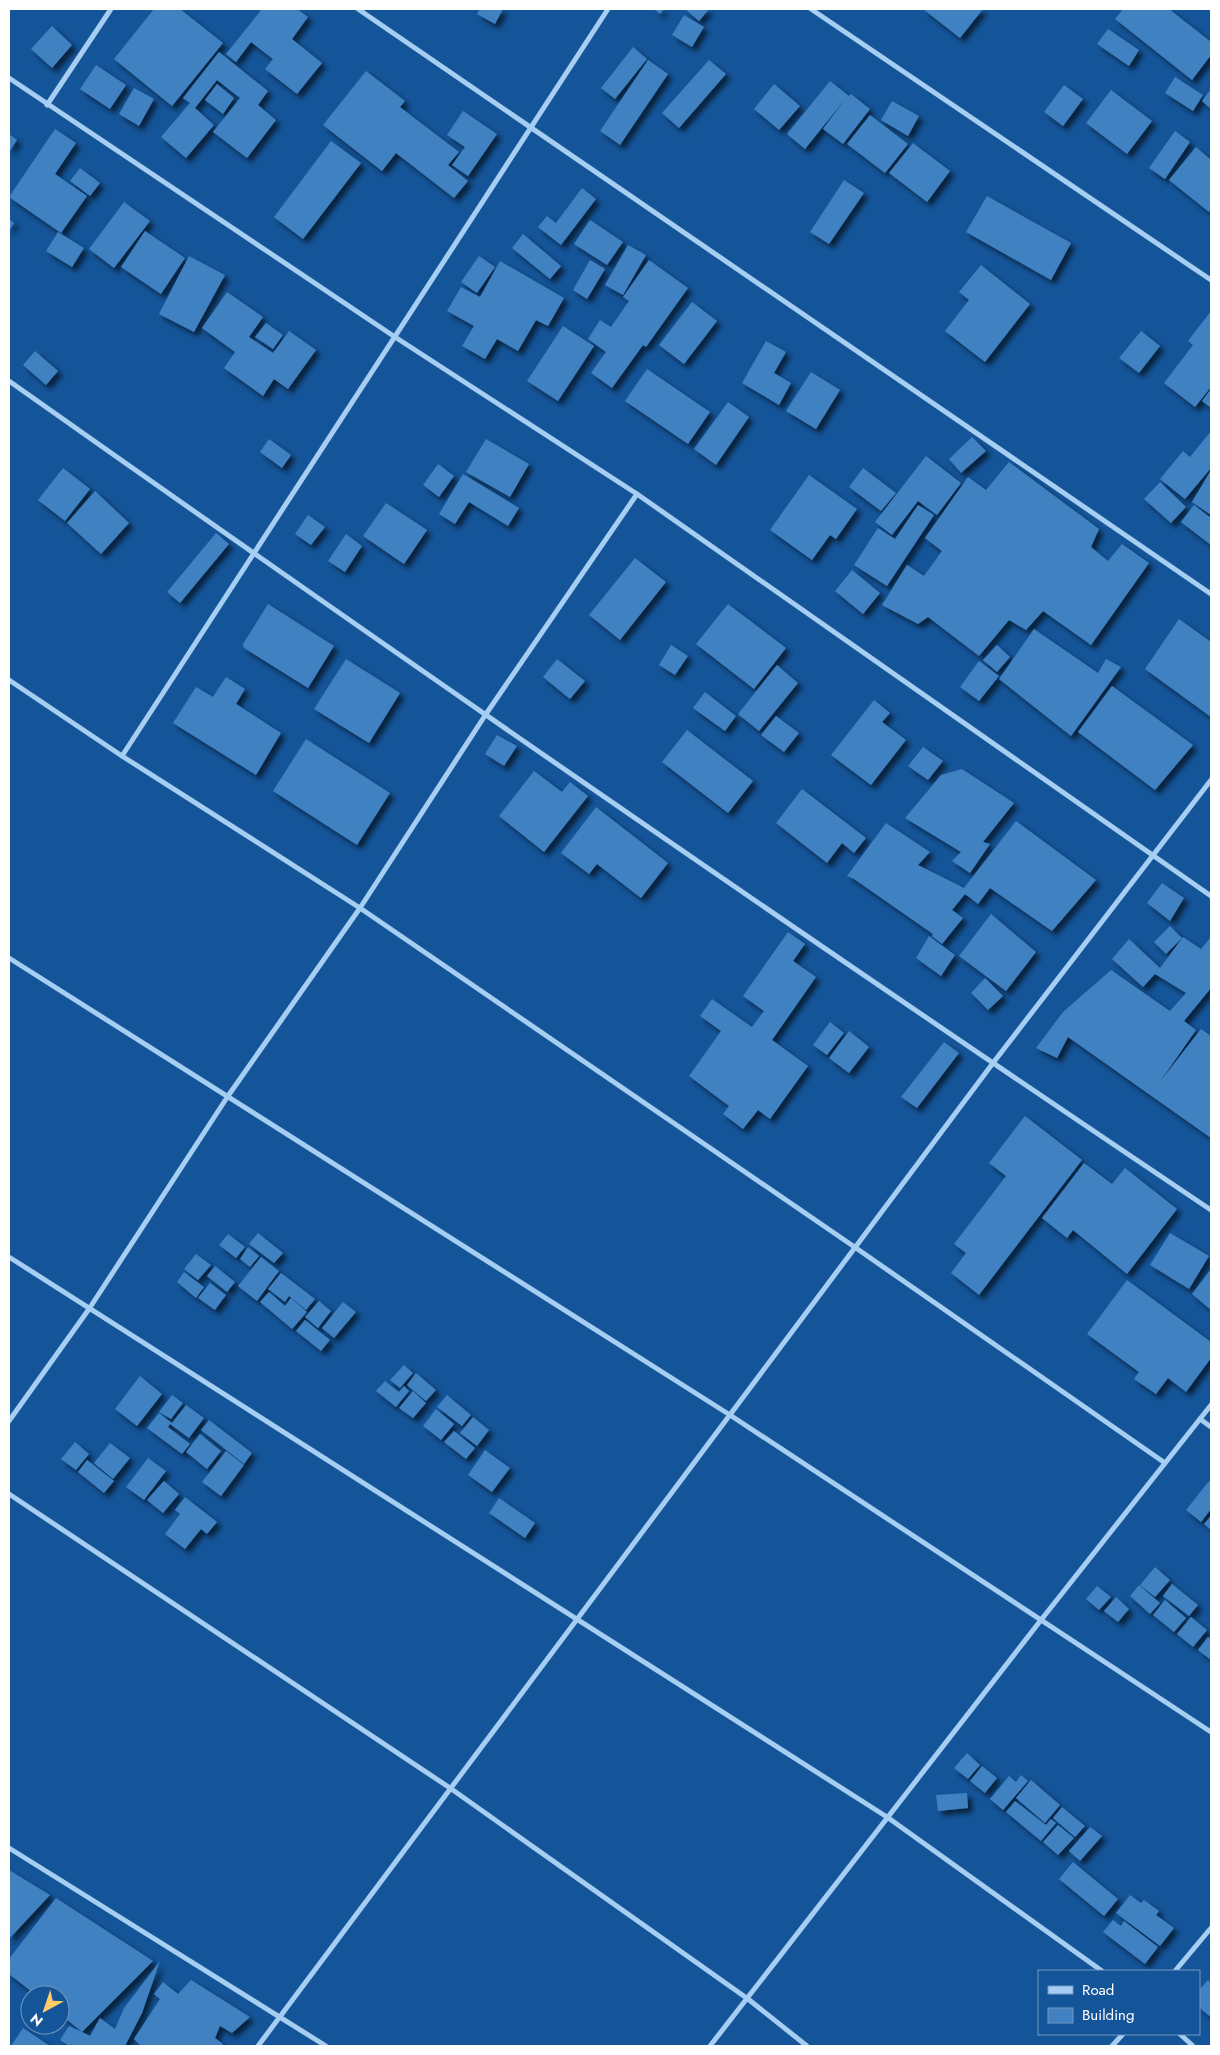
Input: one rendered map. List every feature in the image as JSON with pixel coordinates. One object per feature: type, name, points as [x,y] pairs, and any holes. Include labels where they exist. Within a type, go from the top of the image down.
[{"type":"street","points":[[47,105],[111,9]]},
{"type":"street","points":[[358,9],[1211,594]]},
{"type":"street","points":[[122,756],[608,9]]},
{"type":"street","points":[[811,9],[1211,280]]},
{"type":"street","points":[[9,78],[395,336],[637,494],[1211,896]]},
{"type":"street","points":[[9,382],[253,554],[993,1063],[1211,1210]]},
{"type":"street","points":[[9,1421],[89,1309],[228,1096],[360,908],[486,714],[637,494]]},
{"type":"street","points":[[9,680],[122,756],[360,908],[856,1248],[1165,1463]]},
{"type":"street","points":[[258,2046],[282,2017],[450,1788],[993,1063],[1211,780]]},
{"type":"street","points":[[9,958],[730,1416],[1211,1732]]},
{"type":"street","points":[[9,1257],[887,1817],[1101,1970]]},
{"type":"street","points":[[710,2046],[887,1817],[1211,1405]]},
{"type":"street","points":[[1200,1419],[1211,1427]]},
{"type":"street","points":[[9,1494],[450,1788],[748,1999],[806,2046]]},
{"type":"street","points":[[9,1848],[326,2046]]},
{"type":"street","points":[[1176,1970],[1211,1928]]},
{"type":"street","points":[[1112,2046],[1121,2035]]},
{"type":"street","points":[[1181,2035],[1193,2046]]},
{"type":"building","points":[[154,9],[180,9],[223,43],[172,106],[114,59]]},
{"type":"building","points":[[262,9],[297,9],[308,17],[292,39],[322,63],[297,94],[265,69],[273,59],[251,42],[236,62],[226,54]]},
{"type":"building","points":[[480,9],[503,9],[495,24],[477,14]]},
{"type":"building","points":[[654,9],[664,9],[660,14]]},
{"type":"building","points":[[685,9],[709,9],[699,21]]},
{"type":"building","points":[[923,9],[983,9],[960,38]]},
{"type":"building","points":[[1123,9],[1169,9],[1211,42],[1211,55],[1192,80],[1115,19]]},
{"type":"building","points":[[684,15],[704,27],[692,47],[672,35]]},
{"type":"building","points":[[52,26],[72,45],[52,68],[31,49]]},
{"type":"building","points":[[1108,29],[1139,50],[1129,66],[1097,44]]},
{"type":"building","points":[[633,47],[647,59],[615,99],[601,88]]},
{"type":"building","points":[[219,52],[268,91],[258,105],[276,120],[247,158],[213,132],[240,98],[217,80],[195,108],[214,125],[186,158],[161,137],[190,103],[183,98]]},
{"type":"building","points":[[648,60],[668,74],[620,145],[600,131]]},
{"type":"building","points":[[709,60],[726,74],[679,128],[662,113]]},
{"type":"building","points":[[96,65],[126,85],[110,109],[80,89]]},
{"type":"building","points":[[366,71],[405,101],[400,107],[459,152],[448,165],[468,181],[454,198],[396,153],[382,171],[323,125]]},
{"type":"building","points":[[1175,77],[1203,95],[1193,111],[1165,93]]},
{"type":"building","points":[[830,81],[870,109],[843,144],[823,129],[846,98],[805,149],[787,134]]},
{"type":"building","points":[[217,84],[234,98],[223,114],[205,100]]},
{"type":"building","points":[[774,84],[800,106],[779,130],[754,109]]},
{"type":"building","points":[[1064,85],[1083,99],[1063,126],[1044,112]]},
{"type":"building","points":[[134,88],[154,99],[139,126],[119,114]]},
{"type":"building","points":[[1211,89],[1211,109],[1202,101]]},
{"type":"building","points":[[1111,90],[1152,121],[1127,154],[1086,123]]},
{"type":"building","points":[[892,101],[919,116],[908,136],[881,120]]},
{"type":"building","points":[[463,111],[497,134],[468,176],[452,165],[465,147],[447,135]]},
{"type":"building","points":[[870,115],[908,144],[885,173],[847,144]]},
{"type":"building","points":[[55,129],[76,143],[55,174],[87,196],[61,233],[9,197]]},
{"type":"building","points":[[1175,131],[1190,142],[1165,179],[1149,168]]},
{"type":"building","points":[[9,134],[17,140],[9,152]]},
{"type":"building","points":[[331,141],[361,163],[303,239],[274,217]]},
{"type":"building","points":[[913,143],[950,171],[927,202],[889,173]]},
{"type":"building","points":[[1196,147],[1211,160],[1211,209],[1209,212],[1169,180]]},
{"type":"building","points":[[80,168],[100,183],[90,196],[70,181]]},
{"type":"building","points":[[844,180],[864,193],[829,244],[810,232]]},
{"type":"building","points":[[582,188],[596,199],[561,245],[538,227],[547,216],[556,223]]},
{"type":"building","points":[[987,196],[1071,243],[1051,280],[966,232]]},
{"type":"building","points":[[124,202],[150,221],[114,268],[89,249]]},
{"type":"building","points":[[9,219],[14,223],[9,231]]},
{"type":"building","points":[[590,220],[623,242],[607,265],[574,244]]},
{"type":"building","points":[[145,231],[185,258],[161,294],[121,267]]},
{"type":"building","points":[[58,232],[84,248],[72,267],[46,251]]},
{"type":"building","points":[[523,234],[561,266],[550,279],[512,248]]},
{"type":"building","points":[[628,245],[646,255],[623,295],[605,285]]},
{"type":"building","points":[[189,256],[225,275],[194,332],[159,314]]},
{"type":"building","points":[[479,256],[495,267],[477,293],[461,282]]},
{"type":"building","points":[[590,260],[605,269],[587,299],[573,290]]},
{"type":"building","points":[[649,260],[688,288],[646,347],[643,345],[612,388],[591,373],[606,352],[588,339],[600,320],[611,327],[629,301],[623,297]]},
{"type":"building","points":[[500,261],[564,298],[548,326],[536,320],[518,351],[497,339],[485,359],[462,346],[474,326],[447,311],[461,287],[480,297]]},
{"type":"building","points":[[981,265],[1030,304],[985,362],[945,331],[969,300],[959,292]]},
{"type":"building","points":[[227,292],[263,317],[249,337],[273,353],[289,331],[316,350],[288,389],[274,379],[263,396],[224,368],[235,352],[202,328]]},
{"type":"building","points":[[692,302],[717,321],[684,364],[659,345]]},
{"type":"building","points":[[1211,311],[1211,387],[1195,407],[1164,383],[1193,345],[1188,341]]},
{"type":"building","points":[[266,323],[283,335],[273,349],[255,337]]},
{"type":"building","points":[[563,326],[594,346],[558,401],[527,381]]},
{"type":"building","points":[[1141,331],[1160,346],[1139,373],[1119,358]]},
{"type":"building","points":[[766,341],[786,352],[774,373],[791,383],[779,405],[742,383]]},
{"type":"building","points":[[35,351],[58,371],[46,385],[23,365]]},
{"type":"building","points":[[647,369],[710,412],[688,444],[625,401]]},
{"type":"building","points":[[811,372],[840,390],[816,429],[786,411]]},
{"type":"building","points":[[1211,389],[1211,408],[1202,401]]},
{"type":"building","points":[[728,402],[749,417],[716,465],[694,449]]},
{"type":"building","points":[[1211,431],[1211,468],[1185,499],[1160,479],[1183,451],[1190,457]]},
{"type":"building","points":[[972,437],[986,451],[961,473],[949,459]]},
{"type":"building","points":[[269,439],[291,455],[282,468],[260,452]]},
{"type":"building","points":[[486,439],[529,464],[510,497],[466,472]]},
{"type":"building","points":[[926,456],[961,483],[937,515],[918,501],[892,535],[875,522]]},
{"type":"building","points":[[1009,462],[1099,529],[1091,547],[1108,561],[1122,544],[1149,563],[1091,645],[1043,611],[1026,630],[1009,620],[979,656],[928,617],[918,624],[882,605],[907,565],[924,576],[942,551],[925,538],[968,477],[986,490]]},
{"type":"building","points":[[438,464],[454,476],[439,497],[423,485]]},
{"type":"building","points":[[63,468],[90,489],[65,521],[38,500]]},
{"type":"building","points":[[863,468],[896,493],[881,511],[849,487]]},
{"type":"building","points":[[1211,470],[1211,515],[1192,502]]},
{"type":"building","points":[[463,474],[519,508],[508,526],[469,502],[455,524],[439,514]]},
{"type":"building","points":[[809,475],[857,509],[836,539],[830,535],[812,560],[770,530]]},
{"type":"building","points":[[1160,482],[1186,507],[1171,523],[1144,499]]},
{"type":"building","points":[[95,491],[129,523],[101,554],[67,523]]},
{"type":"building","points":[[386,503],[427,530],[404,564],[363,536]]},
{"type":"building","points":[[918,505],[934,515],[887,586],[854,565],[878,528],[895,539]]},
{"type":"building","points":[[1194,505],[1211,518],[1211,545],[1181,522]]},
{"type":"building","points":[[308,515],[325,527],[311,545],[295,534]]},
{"type":"building","points":[[216,533],[229,544],[180,603],[167,592]]},
{"type":"building","points":[[346,534],[362,546],[345,572],[328,561]]},
{"type":"building","points":[[635,558],[666,582],[620,640],[589,615]]},
{"type":"building","points":[[852,570],[880,593],[863,614],[835,591]]},
{"type":"building","points":[[268,604],[334,646],[308,688],[244,648],[243,644]]},
{"type":"building","points":[[728,604],[786,648],[754,689],[696,644]]},
{"type":"building","points":[[1179,619],[1211,642],[1211,717],[1145,669]]},
{"type":"building","points":[[1034,629],[1098,673],[1106,659],[1121,667],[1071,736],[999,679]]},
{"type":"building","points":[[671,645],[688,656],[675,675],[659,665]]},
{"type":"building","points":[[997,645],[1010,657],[997,672],[983,660]]},
{"type":"building","points":[[346,659],[400,693],[369,743],[314,709]]},
{"type":"building","points":[[557,659],[585,681],[570,699],[543,677]]},
{"type":"building","points":[[979,661],[999,676],[979,701],[960,687]]},
{"type":"building","points":[[777,665],[798,683],[759,731],[738,714]]},
{"type":"building","points":[[226,677],[245,689],[236,704],[281,733],[256,775],[173,723],[196,687],[213,697]]},
{"type":"building","points":[[1112,686],[1193,745],[1155,790],[1078,732]]},
{"type":"building","points":[[705,692],[736,716],[725,731],[693,708]]},
{"type":"building","points":[[874,700],[890,713],[882,722],[906,740],[871,785],[831,755]]},
{"type":"building","points":[[776,716],[799,733],[784,752],[761,735]]},
{"type":"building","points":[[687,730],[753,781],[728,813],[662,762]]},
{"type":"building","points":[[497,735],[517,746],[504,766],[485,754]]},
{"type":"building","points":[[306,739],[390,793],[357,845],[273,791]]},
{"type":"building","points":[[923,747],[943,761],[928,780],[908,766]]},
{"type":"building","points":[[962,769],[1014,803],[983,842],[990,844],[970,873],[952,861],[961,852],[905,818],[941,775]]},
{"type":"building","points":[[534,771],[562,792],[570,782],[588,796],[544,852],[499,816]]},
{"type":"building","points":[[802,789],[866,838],[854,853],[842,843],[827,863],[776,823]]},
{"type":"building","points":[[596,807],[668,863],[641,898],[597,864],[589,874],[561,853]]},
{"type":"building","points":[[1016,821],[1096,880],[1052,931],[990,888],[978,904],[965,894],[952,910],[963,918],[942,944],[932,936],[933,934],[847,876],[886,823],[930,852],[918,865],[964,888]]},
{"type":"building","points":[[1162,883],[1184,898],[1170,921],[1147,903]]},
{"type":"building","points":[[991,914],[1036,952],[1006,991],[959,956]]},
{"type":"building","points":[[1170,926],[1182,938],[1166,954],[1154,942]]},
{"type":"building","points":[[788,932],[805,944],[793,961],[816,977],[772,1040],[808,1066],[770,1119],[758,1110],[743,1129],[723,1114],[729,1106],[689,1076],[721,1031],[700,1016],[712,999],[752,1027],[764,1011],[743,996]]},
{"type":"building","points":[[929,936],[955,955],[941,976],[916,958]]},
{"type":"building","points":[[1183,937],[1201,949],[1211,937],[1211,988],[1184,1021],[1196,1030],[1159,1083],[1201,1029],[1211,1036],[1211,1138],[1068,1037],[1057,1058],[1036,1048],[1063,1012],[1111,970],[1170,1011],[1186,993],[1155,974],[1143,987],[1112,959],[1129,939],[1160,968]]},
{"type":"building","points":[[985,978],[1003,996],[988,1010],[971,993]]},
{"type":"building","points":[[830,1022],[844,1033],[827,1055],[813,1045]]},
{"type":"building","points":[[849,1031],[869,1047],[849,1073],[829,1058]]},
{"type":"building","points":[[944,1042],[959,1053],[917,1108],[901,1097]]},
{"type":"building","points":[[1025,1116],[1082,1160],[979,1295],[951,1273],[966,1253],[954,1244],[1006,1176],[989,1163]]},
{"type":"building","points":[[1084,1163],[1112,1184],[1125,1168],[1177,1209],[1127,1274],[1073,1230],[1067,1238],[1042,1218]]},
{"type":"building","points":[[258,1233],[283,1253],[274,1263],[249,1244]]},
{"type":"building","points":[[1170,1233],[1209,1256],[1189,1289],[1150,1265]]},
{"type":"building","points":[[228,1234],[245,1247],[236,1258],[219,1245]]},
{"type":"building","points":[[248,1247],[259,1256],[250,1267],[240,1259]]},
{"type":"building","points":[[196,1254],[211,1265],[198,1280],[184,1269]]},
{"type":"building","points":[[261,1257],[279,1271],[257,1301],[238,1286]]},
{"type":"building","points":[[215,1266],[235,1282],[227,1292],[207,1276]]},
{"type":"building","points":[[1211,1269],[1211,1310],[1192,1294]]},
{"type":"building","points":[[184,1272],[204,1287],[196,1298],[177,1282]]},
{"type":"building","points":[[281,1273],[315,1299],[306,1310],[289,1296],[285,1302],[268,1289]]},
{"type":"building","points":[[1127,1280],[1211,1342],[1211,1358],[1186,1392],[1168,1378],[1156,1394],[1134,1379],[1139,1372],[1087,1334]]},
{"type":"building","points":[[210,1283],[226,1295],[215,1310],[198,1298]]},
{"type":"building","points":[[269,1292],[285,1306],[291,1298],[307,1312],[292,1329],[260,1302]]},
{"type":"building","points":[[319,1301],[331,1311],[318,1328],[305,1317]]},
{"type":"building","points":[[343,1302],[356,1312],[334,1338],[322,1328]]},
{"type":"building","points":[[305,1320],[330,1340],[321,1351],[296,1331]]},
{"type":"building","points":[[404,1365],[413,1373],[400,1388],[390,1380]]},
{"type":"building","points":[[416,1373],[436,1390],[426,1401],[407,1385]]},
{"type":"building","points":[[140,1376],[162,1394],[137,1426],[115,1409]]},
{"type":"building","points":[[385,1381],[399,1392],[404,1386],[409,1391],[396,1407],[376,1391]]},
{"type":"building","points":[[413,1391],[426,1403],[413,1418],[399,1408]]},
{"type":"building","points":[[172,1395],[183,1403],[171,1419],[159,1412]]},
{"type":"building","points":[[447,1395],[471,1415],[462,1426],[437,1407]]},
{"type":"building","points":[[186,1405],[204,1418],[189,1438],[170,1424],[168,1427],[190,1444],[182,1454],[147,1428],[159,1413],[172,1423]]},
{"type":"building","points":[[436,1409],[454,1424],[441,1440],[423,1426]]},
{"type":"building","points":[[473,1417],[489,1430],[477,1446],[460,1433]]},
{"type":"building","points":[[209,1420],[252,1453],[244,1464],[201,1430]]},
{"type":"building","points":[[454,1431],[475,1448],[466,1459],[444,1442]]},
{"type":"building","points":[[200,1434],[221,1451],[207,1469],[186,1452]]},
{"type":"building","points":[[75,1442],[89,1454],[76,1470],[61,1459]]},
{"type":"building","points":[[110,1443],[130,1458],[113,1479],[94,1463]]},
{"type":"building","points":[[485,1450],[510,1468],[492,1492],[468,1475]]},
{"type":"building","points":[[226,1451],[244,1465],[221,1496],[202,1482]]},
{"type":"building","points":[[148,1458],[166,1471],[144,1500],[126,1487]]},
{"type":"building","points":[[87,1460],[114,1481],[104,1493],[78,1472]]},
{"type":"building","points":[[164,1481],[179,1494],[163,1513],[147,1500]]},
{"type":"building","points":[[1209,1481],[1211,1483],[1211,1509],[1201,1522],[1186,1510]]},
{"type":"building","points":[[185,1497],[217,1522],[207,1534],[201,1529],[185,1549],[165,1534],[180,1514],[175,1510]]},
{"type":"building","points":[[499,1498],[535,1523],[525,1538],[489,1513]]},
{"type":"building","points":[[1211,1516],[1211,1530],[1204,1524]]},
{"type":"building","points":[[1155,1567],[1170,1580],[1155,1597],[1140,1585]]},
{"type":"building","points":[[1172,1584],[1198,1605],[1189,1616],[1163,1596]]},
{"type":"building","points":[[1139,1585],[1160,1603],[1150,1614],[1130,1596]]},
{"type":"building","points":[[1097,1586],[1111,1597],[1099,1610],[1086,1599]]},
{"type":"building","points":[[1116,1597],[1129,1609],[1118,1622],[1104,1611]]},
{"type":"building","points":[[1165,1600],[1186,1618],[1174,1632],[1153,1615]]},
{"type":"building","points":[[1191,1617],[1207,1630],[1193,1647],[1177,1634]]},
{"type":"building","points":[[1208,1637],[1211,1639],[1211,1660],[1198,1650]]},
{"type":"building","points":[[967,1753],[980,1765],[968,1779],[954,1768]]},
{"type":"building","points":[[982,1766],[997,1778],[985,1793],[970,1781]]},
{"type":"building","points":[[1021,1775],[1028,1781],[1003,1810],[990,1799],[1009,1776],[1016,1782]]},
{"type":"building","points":[[1031,1780],[1060,1805],[1045,1823],[1016,1798]]},
{"type":"building","points":[[967,1793],[968,1808],[938,1811],[936,1795]]},
{"type":"building","points":[[1015,1801],[1046,1825],[1051,1819],[1056,1823],[1041,1841],[1006,1812]]},
{"type":"building","points":[[1062,1807],[1085,1826],[1075,1837],[1053,1818]]},
{"type":"building","points":[[1058,1825],[1074,1838],[1058,1855],[1043,1842]]},
{"type":"building","points":[[1090,1827],[1102,1836],[1080,1861],[1069,1851]]},
{"type":"building","points":[[1073,1862],[1118,1899],[1104,1916],[1059,1879]]},
{"type":"building","points":[[9,1870],[50,1895],[9,1939]]},
{"type":"building","points":[[1130,1895],[1141,1903],[1144,1900],[1159,1911],[1156,1915],[1174,1928],[1160,1946],[1116,1913]]},
{"type":"building","points":[[56,1898],[153,1961],[82,2032],[70,2022],[70,1985],[23,1985],[9,1974],[9,1959]]},
{"type":"building","points":[[1113,1920],[1121,1926],[1124,1921],[1158,1947],[1145,1964],[1103,1932]]},
{"type":"building","points":[[160,1961],[142,2013],[125,2046],[69,2046],[60,2040],[63,2035],[70,2035],[70,2026],[90,2036],[100,2018],[115,2029],[124,2008]]},
{"type":"building","points":[[191,1980],[250,2017],[232,2033],[220,2026],[215,2038],[223,2044],[222,2046],[141,2046],[134,2039],[160,1999],[154,1994],[163,1982],[178,1994]]},
{"type":"building","points":[[1208,1980],[1211,1983],[1211,2013],[1209,2016],[1200,2008],[1200,1989]]},
{"type":"building","points":[[20,2032],[20,2035],[34,2035],[50,2046],[11,2046]]}]
